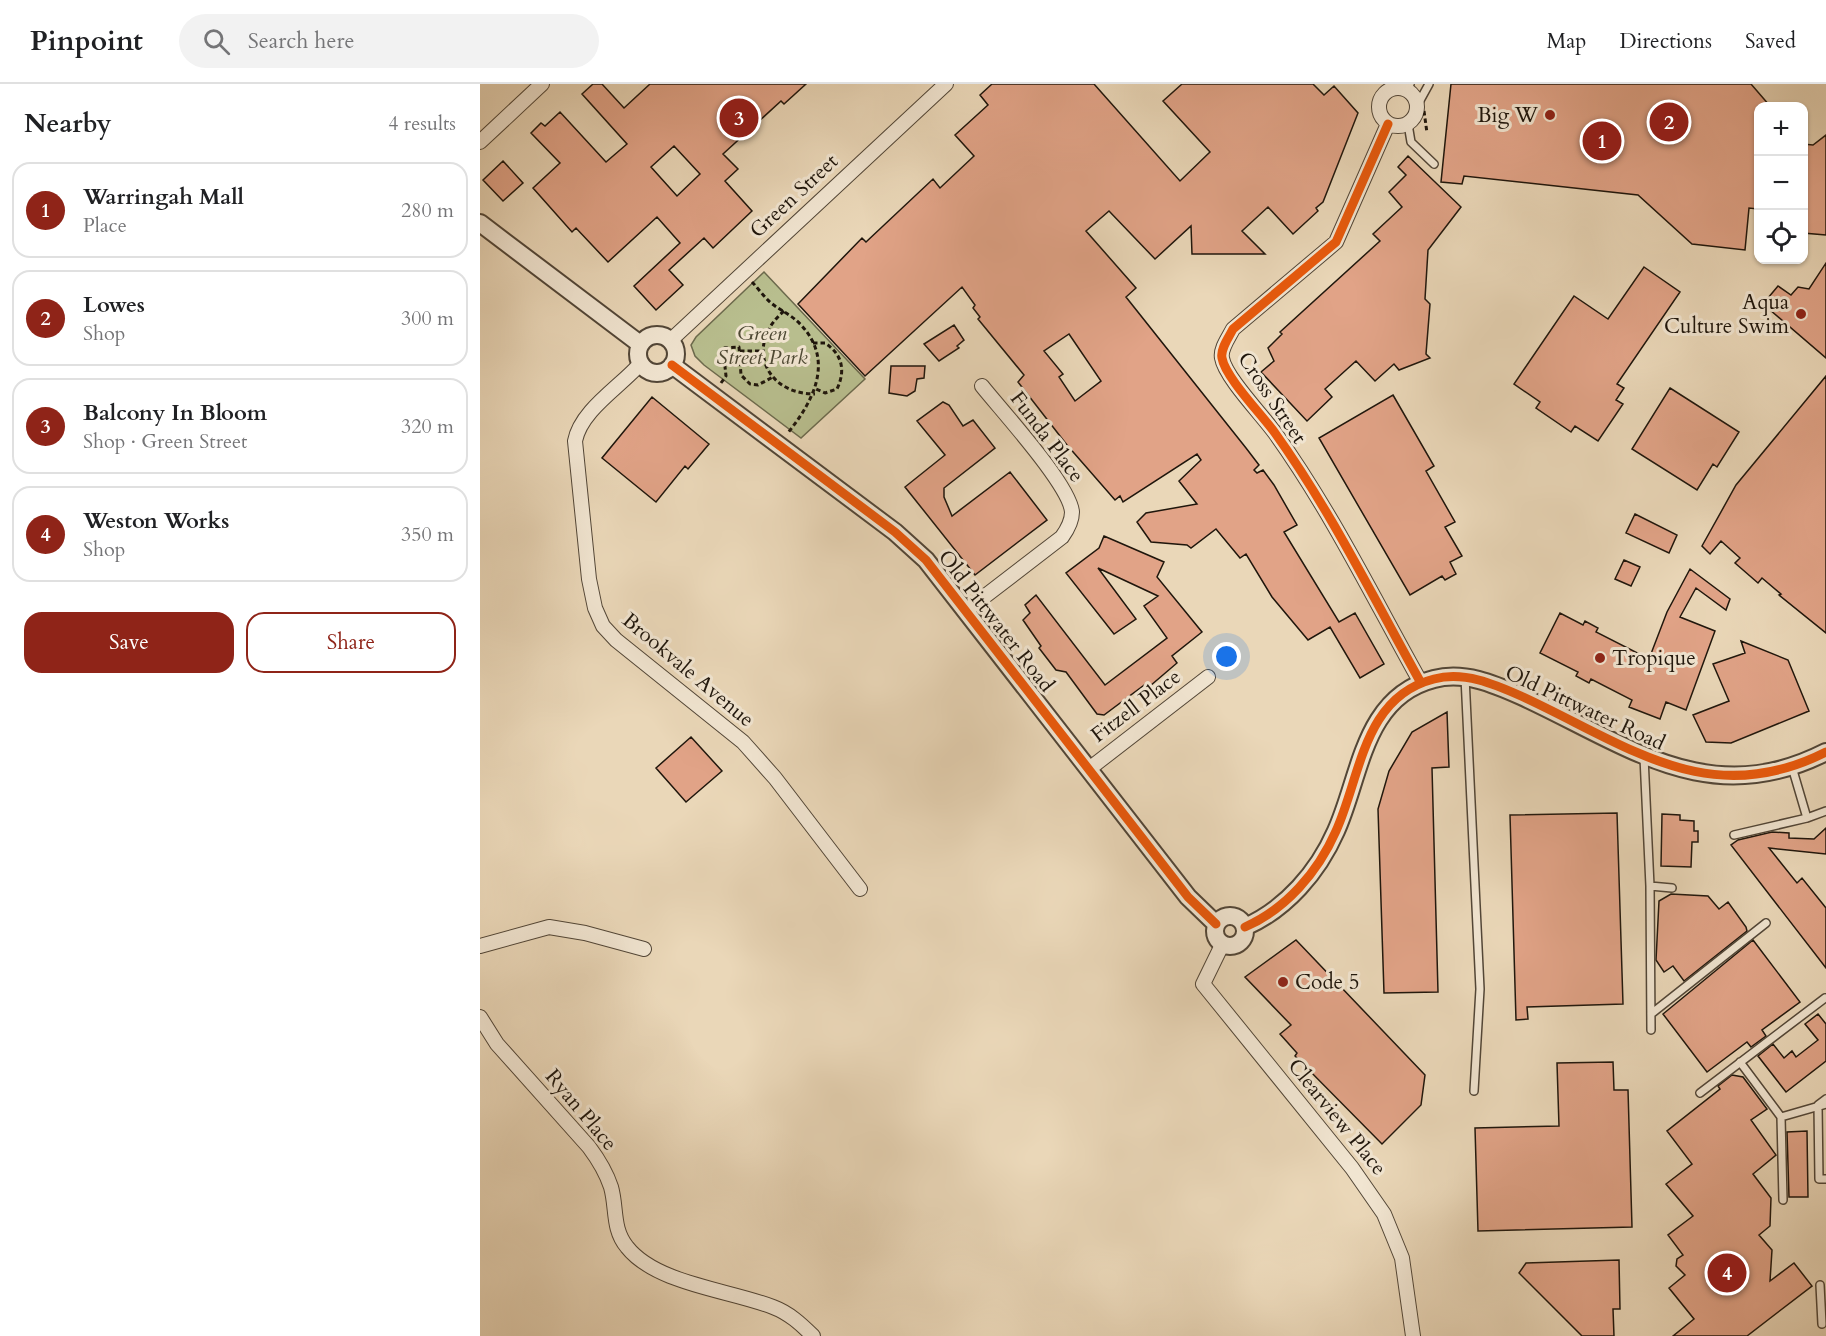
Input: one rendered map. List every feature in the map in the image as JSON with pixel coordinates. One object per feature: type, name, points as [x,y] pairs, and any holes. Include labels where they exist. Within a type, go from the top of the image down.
[{"type":"street","points":[[480,142],[542,84]]},
{"type":"street","name":"Green Street","points":[[671,340],[946,84]]},
{"type":"street","points":[[1408,87],[1421,107],[1408,124],[1402,127],[1388,124],[1379,110],[1380,89],[1408,87]]},
{"type":"street","name":"Cross Street","points":[[1388,124],[1336,242],[1233,329],[1224,346],[1222,359],[1238,386],[1275,434],[1316,496],[1421,683]]},
{"type":"street","points":[[480,224],[640,344]]},
{"type":"street","points":[[655,335],[671,340],[676,352],[672,365],[656,373],[647,370],[638,356],[640,344],[655,335]]},
{"type":"street","name":"Brookvale Avenue","points":[[641,363],[586,418],[576,433],[589,579],[598,617],[616,640],[743,742],[775,778],[860,889]]},
{"type":"street","name":"Old Pittwater Road","points":[[672,365],[895,532],[926,560],[1188,897],[1216,924]]},
{"type":"street","name":"Funda Place","points":[[967,610],[1062,537],[1070,527],[1072,512],[1060,485],[982,386]]},
{"type":"street","name":"Old Pittwater Road","points":[[1245,927],[1275,911],[1312,872],[1337,830],[1363,752],[1378,719],[1398,698],[1421,683],[1435,678],[1465,677],[1504,689],[1644,757],[1673,768],[1725,776],[1751,776],[1792,767],[1826,752]]},
{"type":"street","name":"Fitzell Place","points":[[1089,769],[1208,678]]},
{"type":"street","points":[[1234,916],[1245,927],[1245,936],[1239,944],[1231,947],[1222,945],[1216,938],[1216,924],[1224,917],[1234,916]]},
{"type":"street","points":[[480,946],[549,927],[585,933],[644,950]]},
{"type":"street","name":"Clearview Place","points":[[1222,945],[1203,984],[1352,1168],[1384,1214],[1402,1258],[1413,1336]]},
{"type":"street","name":"Ryan Place","points":[[480,1017],[497,1044],[599,1161],[611,1188],[616,1228],[620,1238],[635,1256],[656,1270],[774,1308],[795,1320],[813,1336]]},
{"type":"lane","points":[[1421,107],[1429,84]]},
{"type":"lane","points":[[1408,124],[1411,142],[1434,164]]},
{"type":"lane","points":[[1465,677],[1480,989],[1474,1091]]},
{"type":"lane","points":[[1644,757],[1650,886],[1651,1030]]},
{"type":"lane","points":[[1792,767],[1807,818]]},
{"type":"lane","points":[[1734,835],[1807,818],[1826,811]]},
{"type":"lane","points":[[1650,886],[1672,888]]},
{"type":"lane","points":[[1651,1014],[1766,923]]},
{"type":"lane","points":[[1700,1093],[1825,998]]},
{"type":"lane","points":[[1740,1062],[1781,1117],[1783,1200]]},
{"type":"lane","points":[[1826,1099],[1822,1105],[1819,1179],[1826,1179]]},
{"type":"lane","points":[[1781,1117],[1822,1105]]},
{"type":"lane","points":[[1820,1285],[1822,1324]]},
{"type":"path","points":[[1421,107],[1427,133]]},
{"type":"path","points":[[743,271],[770,303],[803,327],[813,343],[818,359],[815,391],[797,422],[778,444]]},
{"type":"path","points":[[784,311],[768,328],[763,351],[766,367],[773,377],[794,392],[825,393],[837,389],[842,362],[838,354],[825,343],[813,343]]},
{"type":"path","points":[[712,395],[726,376],[723,348],[739,347],[741,375],[745,381],[758,385],[773,377]]},
{"type":"path","points":[[740,351],[763,351]]},
{"type":"green space","name":"Green Street Park","points":[[764,272],[865,379],[801,438],[704,365],[695,356],[691,345],[696,337]]},
{"type":"building","points":[[593,84],[602,84],[624,108],[650,84],[806,84],[784,104],[781,101],[723,154],[738,169],[725,181],[752,211],[713,248],[704,238],[669,270],[683,285],[656,310],[634,286],[680,243],[657,217],[608,262],[576,228],[572,232],[533,188],[560,163],[531,133],[541,123],[545,126],[560,112],[606,162],[627,144],[582,94]],"holes":[[[674,146],[700,174],[677,196],[651,167]]]},
{"type":"building","points":[[992,84],[1094,84],[1180,181],[1210,152],[1163,101],[1182,84],[1313,84],[1324,95],[1334,86],[1358,113],[1323,202],[1316,208],[1318,211],[1293,234],[1268,207],[1242,231],[1265,254],[1192,254],[1191,226],[1155,259],[1109,211],[1086,231],[1136,288],[1126,297],[1259,465],[1254,470],[1257,473],[1263,470],[1274,485],[1297,525],[1284,532],[1339,622],[1355,613],[1384,664],[1360,678],[1330,627],[1308,640],[1272,597],[1246,554],[1240,558],[1216,529],[1191,548],[1187,545],[1151,542],[1137,522],[1146,513],[1197,504],[1179,481],[1201,460],[1197,454],[1123,502],[1120,496],[1115,500],[1067,445],[1018,382],[1024,375],[978,319],[980,317],[973,308],[975,305],[962,287],[865,376],[798,304],[862,238],[866,242],[933,179],[940,188],[974,156],[955,135],[988,105],[980,95]],"holes":[[[1069,334],[1101,381],[1075,401],[1059,377],[1063,374],[1044,351]]]},
{"type":"building","points":[[1451,84],[1751,84],[1767,102],[1754,102],[1754,209],[1749,208],[1745,250],[1692,244],[1638,195],[1464,176],[1462,184],[1441,182]]},
{"type":"building","points":[[1826,135],[1826,235],[1808,233],[1808,144],[1813,145]]},
{"type":"building","points":[[1408,156],[1461,207],[1428,250],[1425,299],[1430,304],[1426,354],[1430,358],[1399,370],[1394,364],[1375,381],[1356,361],[1325,389],[1332,397],[1307,421],[1261,372],[1274,361],[1268,348],[1282,334],[1280,332],[1380,241],[1373,234],[1402,207],[1389,192],[1406,175],[1398,167]]},
{"type":"building","points":[[503,161],[523,183],[503,201],[483,180]]},
{"type":"building","name":"Aqua Culture Swim","points":[[1826,263],[1826,358],[1763,304],[1778,286],[1791,295],[1798,287],[1809,289]]},
{"type":"building","points":[[1644,267],[1680,292],[1617,384],[1624,388],[1616,400],[1623,404],[1598,441],[1575,426],[1571,432],[1536,408],[1540,402],[1514,384],[1574,296],[1608,319]]},
{"type":"building","points":[[954,325],[964,340],[957,346],[959,348],[939,361],[924,344]]},
{"type":"building","points":[[891,366],[925,366],[924,378],[917,379],[915,391],[907,396],[889,393]]},
{"type":"building","points":[[1826,376],[1826,633],[1779,595],[1781,594],[1762,578],[1758,583],[1735,563],[1740,558],[1721,541],[1710,554],[1702,546],[1736,485]]},
{"type":"building","points":[[1670,388],[1739,432],[1717,467],[1713,464],[1697,490],[1632,449]]},
{"type":"building","points":[[1393,395],[1434,466],[1426,471],[1455,522],[1445,527],[1462,556],[1450,562],[1456,574],[1445,580],[1442,576],[1410,595],[1319,438]]},
{"type":"building","points":[[652,397],[709,444],[688,469],[685,466],[656,502],[602,458]]},
{"type":"building","points":[[943,402],[949,405],[963,426],[973,420],[995,448],[944,488],[944,497],[952,516],[1010,472],[1047,520],[975,575],[905,487],[945,455],[917,421]]},
{"type":"building","points":[[1635,514],[1677,535],[1669,553],[1626,533]]},
{"type":"building","points":[[1104,536],[1164,562],[1157,577],[1202,632],[1172,656],[1177,663],[1150,686],[1147,683],[1104,715],[1097,714],[1066,672],[1056,670],[1039,648],[1041,646],[1023,620],[1030,613],[1025,605],[1036,595],[1105,685],[1167,638],[1144,606],[1158,596],[1098,568],[1136,619],[1114,634],[1066,573],[1099,548]]},
{"type":"building","points":[[1624,560],[1640,567],[1631,586],[1615,579]]},
{"type":"building","points":[[1690,569],[1730,599],[1726,610],[1696,588],[1680,617],[1715,631],[1686,710],[1666,702],[1660,719],[1629,707],[1632,700],[1591,679],[1589,683],[1576,676],[1578,672],[1540,653],[1560,613],[1583,625],[1585,621],[1598,628],[1596,632],[1649,659],[1667,612]]},
{"type":"building","points":[[1741,641],[1788,660],[1809,711],[1731,743],[1706,742],[1693,715],[1729,701],[1713,664],[1745,653]]},
{"type":"building","points":[[1447,712],[1449,767],[1432,768],[1438,992],[1384,993],[1378,809],[1389,771],[1412,732]]},
{"type":"building","points":[[691,737],[722,771],[686,802],[656,768]]},
{"type":"building","points":[[1617,813],[1623,1004],[1527,1007],[1528,1019],[1516,1020],[1510,815]]},
{"type":"building","points":[[1662,814],[1680,815],[1680,820],[1694,821],[1694,831],[1698,831],[1698,842],[1692,842],[1691,867],[1661,866]]},
{"type":"building","points":[[1826,828],[1826,854],[1769,848],[1797,883],[1802,878],[1826,908],[1826,968],[1731,845],[1738,840],[1772,832],[1789,833],[1789,838],[1814,839]]},
{"type":"building","points":[[1671,894],[1708,896],[1719,909],[1728,902],[1747,931],[1684,981],[1673,966],[1664,972],[1656,960],[1659,901]]},
{"type":"building","points":[[1296,940],[1425,1075],[1421,1105],[1382,1144],[1295,1056],[1297,1053],[1280,1034],[1291,1025],[1245,977]]},
{"type":"building","points":[[1753,940],[1800,1002],[1762,1030],[1766,1036],[1751,1047],[1747,1042],[1707,1072],[1663,1014]]},
{"type":"building","points":[[1818,1014],[1826,1024],[1826,1061],[1786,1092],[1758,1056],[1773,1044],[1784,1058],[1792,1051],[1796,1057],[1818,1040],[1805,1024]]},
{"type":"building","points":[[1613,1062],[1614,1090],[1628,1090],[1632,1227],[1478,1231],[1475,1128],[1559,1126],[1557,1063]]},
{"type":"building","points":[[1732,1075],[1743,1077],[1767,1109],[1751,1120],[1776,1155],[1753,1174],[1771,1198],[1770,1226],[1759,1235],[1772,1250],[1770,1281],[1794,1263],[1812,1286],[1747,1336],[1673,1336],[1694,1319],[1669,1288],[1685,1275],[1676,1266],[1677,1259],[1683,1255],[1668,1235],[1693,1216],[1666,1184],[1692,1164],[1667,1131],[1720,1089],[1718,1086]]},
{"type":"building","points":[[1807,1131],[1808,1197],[1789,1197],[1787,1132]]},
{"type":"building","points":[[1619,1260],[1620,1309],[1613,1309],[1614,1336],[1582,1336],[1519,1273],[1526,1263]]},
{"type":"cycle path","points":[[1388,124],[1336,242],[1233,329],[1224,347],[1222,358],[1230,375],[1275,433],[1315,493],[1421,683]]},
{"type":"cycle path","points":[[672,365],[895,532],[926,560],[1188,897],[1216,924]]},
{"type":"cycle path","points":[[1245,927],[1287,900],[1310,875],[1336,831],[1359,763],[1378,721],[1392,703],[1410,688],[1434,679],[1456,677],[1490,683],[1633,751],[1669,764],[1705,773],[1743,775],[1783,769],[1826,752]]},
{"type":"place","name":"Big W","points":[[1550,115]]},
{"type":"place","name":"Balcony In Bloom","points":[[739,118]]},
{"type":"place","name":"Lowes","points":[[1669,122]]},
{"type":"place","name":"Warringah Mall","points":[[1602,141]]},
{"type":"place","name":"Aqua Culture Swim","points":[[1801,314]]},
{"type":"place","name":"Tropique","points":[[1600,658]]},
{"type":"place","name":"Code 5","points":[[1283,982]]},
{"type":"place","name":"Weston Works","points":[[1727,1273]]}]
